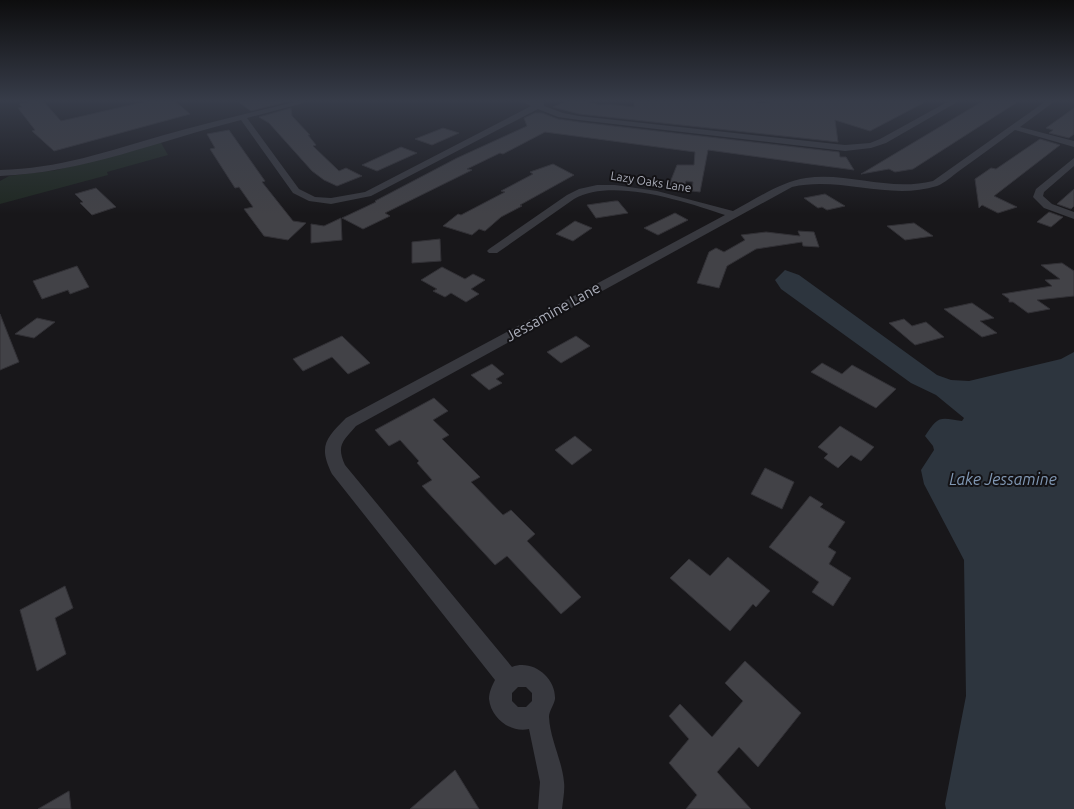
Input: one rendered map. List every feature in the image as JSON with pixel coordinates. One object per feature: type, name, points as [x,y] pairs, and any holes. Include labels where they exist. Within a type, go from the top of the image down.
[{"type":"street","points":[[0,173],[40,172],[167,139]]},
{"type":"street","points":[[258,139],[296,191],[313,200],[330,201],[349,200],[368,194],[474,139]]},
{"type":"street","points":[[763,139],[845,148],[866,146],[888,139]]},
{"type":"street","name":"Jessamine Lane","points":[[509,680],[338,469],[331,454],[332,442],[351,422],[732,214],[800,181],[835,182],[880,188],[923,188],[936,183],[997,139]]},
{"type":"street","points":[[1055,139],[1074,144]]},
{"type":"street","points":[[1074,161],[1039,191],[1038,197],[1048,206],[1074,216]]},
{"type":"street","name":"Lazy Oaks Lane","points":[[493,250],[574,194],[597,187],[676,197],[705,204],[732,214]]},
{"type":"street","points":[[515,676],[527,676],[537,682],[541,688],[542,701],[537,713],[531,717],[517,720],[505,712],[500,698],[504,685],[509,680],[515,676]]},
{"type":"street","points":[[537,713],[552,782],[550,809]]},
{"type":"shaded area","points":[[160,141],[168,155],[107,172],[108,175],[0,204],[0,181],[9,176],[57,170]]},
{"type":"water","name":"Lake Jessamine","points":[[785,270],[799,275],[937,375],[951,380],[969,381],[1061,359],[1074,352],[1074,809],[946,809],[945,804],[966,696],[964,560],[924,484],[921,470],[934,450],[925,436],[936,421],[948,419],[962,421],[964,418],[936,395],[911,383],[781,289],[775,280]]},
{"type":"building","points":[[41,139],[99,139],[54,151]]},
{"type":"building","points":[[210,139],[235,139],[265,181],[262,182],[293,221],[306,223],[288,240],[264,236],[244,209],[253,207],[239,187],[235,188],[210,149],[215,148]]},
{"type":"building","points":[[283,139],[311,139],[316,145],[313,146],[339,171],[346,168],[362,176],[337,186],[324,180],[312,171]]},
{"type":"building","points":[[416,139],[446,139],[432,145]]},
{"type":"building","points":[[499,139],[532,139],[503,154],[500,153],[467,169],[472,170],[385,213],[390,216],[363,229],[342,218],[376,202],[457,158]]},
{"type":"building","points":[[596,139],[724,139],[839,152],[840,157],[846,157],[854,170],[708,150],[700,192],[692,191],[693,182],[686,181],[684,187],[669,185],[677,165],[694,165],[695,152]]},
{"type":"building","points":[[808,139],[838,139],[838,142]]},
{"type":"building","points":[[920,139],[960,139],[913,169],[895,172],[889,169],[861,174]]},
{"type":"building","points":[[1040,139],[1060,145],[994,196],[1017,207],[998,213],[982,205],[979,208],[975,179],[991,168],[996,169]]},
{"type":"building","points":[[401,147],[417,153],[377,171],[362,165]]},
{"type":"building","points":[[553,164],[574,175],[520,205],[522,206],[501,217],[485,231],[479,229],[472,235],[443,226],[458,214],[461,215],[505,192],[501,191],[533,174],[530,172]]},
{"type":"building","points":[[96,188],[116,207],[92,215],[80,203],[83,202],[75,194]]},
{"type":"building","points":[[1074,189],[1074,206],[1071,209],[1057,204]]},
{"type":"building","points":[[825,194],[845,206],[827,210],[822,207],[818,208],[804,198]]},
{"type":"building","points":[[618,201],[628,213],[596,218],[587,205]]},
{"type":"building","points":[[1049,212],[1063,217],[1051,227],[1037,222]]},
{"type":"building","points":[[675,213],[688,220],[658,235],[644,228]]},
{"type":"building","points":[[341,218],[342,240],[311,243],[311,224],[324,226]]},
{"type":"building","points":[[575,221],[592,228],[573,241],[556,234]]},
{"type":"building","points":[[914,223],[933,236],[905,240],[887,226]]},
{"type":"building","points":[[798,231],[814,232],[819,247],[803,246],[802,242],[756,249],[727,266],[719,288],[697,283],[709,252],[716,248],[724,252],[745,240],[741,235],[766,232],[800,236]]},
{"type":"building","points":[[440,239],[441,261],[412,263],[412,242]]},
{"type":"building","points":[[1062,263],[1074,271],[1074,296],[1037,300],[1050,309],[1028,313],[1013,302],[1009,302],[1009,299],[1002,294],[1052,286],[1045,280],[1060,279],[1041,265]]},
{"type":"building","points":[[77,266],[89,287],[70,294],[68,290],[42,299],[33,281]]},
{"type":"building","points":[[442,267],[465,279],[473,274],[485,280],[471,289],[479,294],[466,302],[451,293],[445,297],[433,291],[437,289],[421,280]]},
{"type":"building","points":[[972,303],[994,318],[980,321],[997,333],[982,337],[944,309]]},
{"type":"building","points":[[0,314],[19,362],[0,370]]},
{"type":"building","points":[[37,318],[55,322],[34,338],[15,334]]},
{"type":"building","points":[[904,319],[912,326],[926,322],[944,337],[915,345],[889,323]]},
{"type":"building","points":[[342,336],[370,363],[348,374],[332,357],[303,371],[293,359]]},
{"type":"building","points":[[576,336],[590,346],[561,363],[547,352]]},
{"type":"building","points":[[822,363],[842,374],[852,365],[896,389],[876,408],[811,372]]},
{"type":"building","points":[[492,364],[504,374],[496,379],[502,383],[489,390],[471,375]]},
{"type":"building","points":[[434,398],[448,411],[433,420],[449,435],[442,439],[480,477],[471,482],[503,515],[511,510],[535,534],[527,541],[581,597],[561,614],[507,556],[495,565],[422,486],[432,480],[417,463],[419,461],[400,440],[389,446],[375,430]]},
{"type":"building","points":[[840,426],[874,447],[861,461],[851,455],[838,468],[824,458],[828,454],[818,447]]},
{"type":"building","points":[[575,436],[592,450],[572,465],[555,450]]},
{"type":"building","points":[[765,468],[794,482],[782,509],[751,494]]},
{"type":"building","points":[[810,496],[823,504],[820,507],[845,522],[828,547],[836,552],[829,564],[851,578],[833,606],[812,592],[819,582],[769,547]]},
{"type":"building","points":[[728,557],[770,591],[756,607],[753,604],[730,631],[670,578],[689,559],[710,576]]},
{"type":"building","points":[[65,586],[73,608],[55,618],[66,654],[37,671],[20,610]]},
{"type":"building","points":[[745,661],[801,713],[758,767],[739,747],[717,772],[751,809],[686,809],[697,795],[669,763],[689,739],[669,716],[680,704],[712,737],[743,701],[725,683]]},
{"type":"building","points":[[455,770],[479,809],[410,809]]},
{"type":"building","points":[[69,791],[71,809],[38,809]]}]
